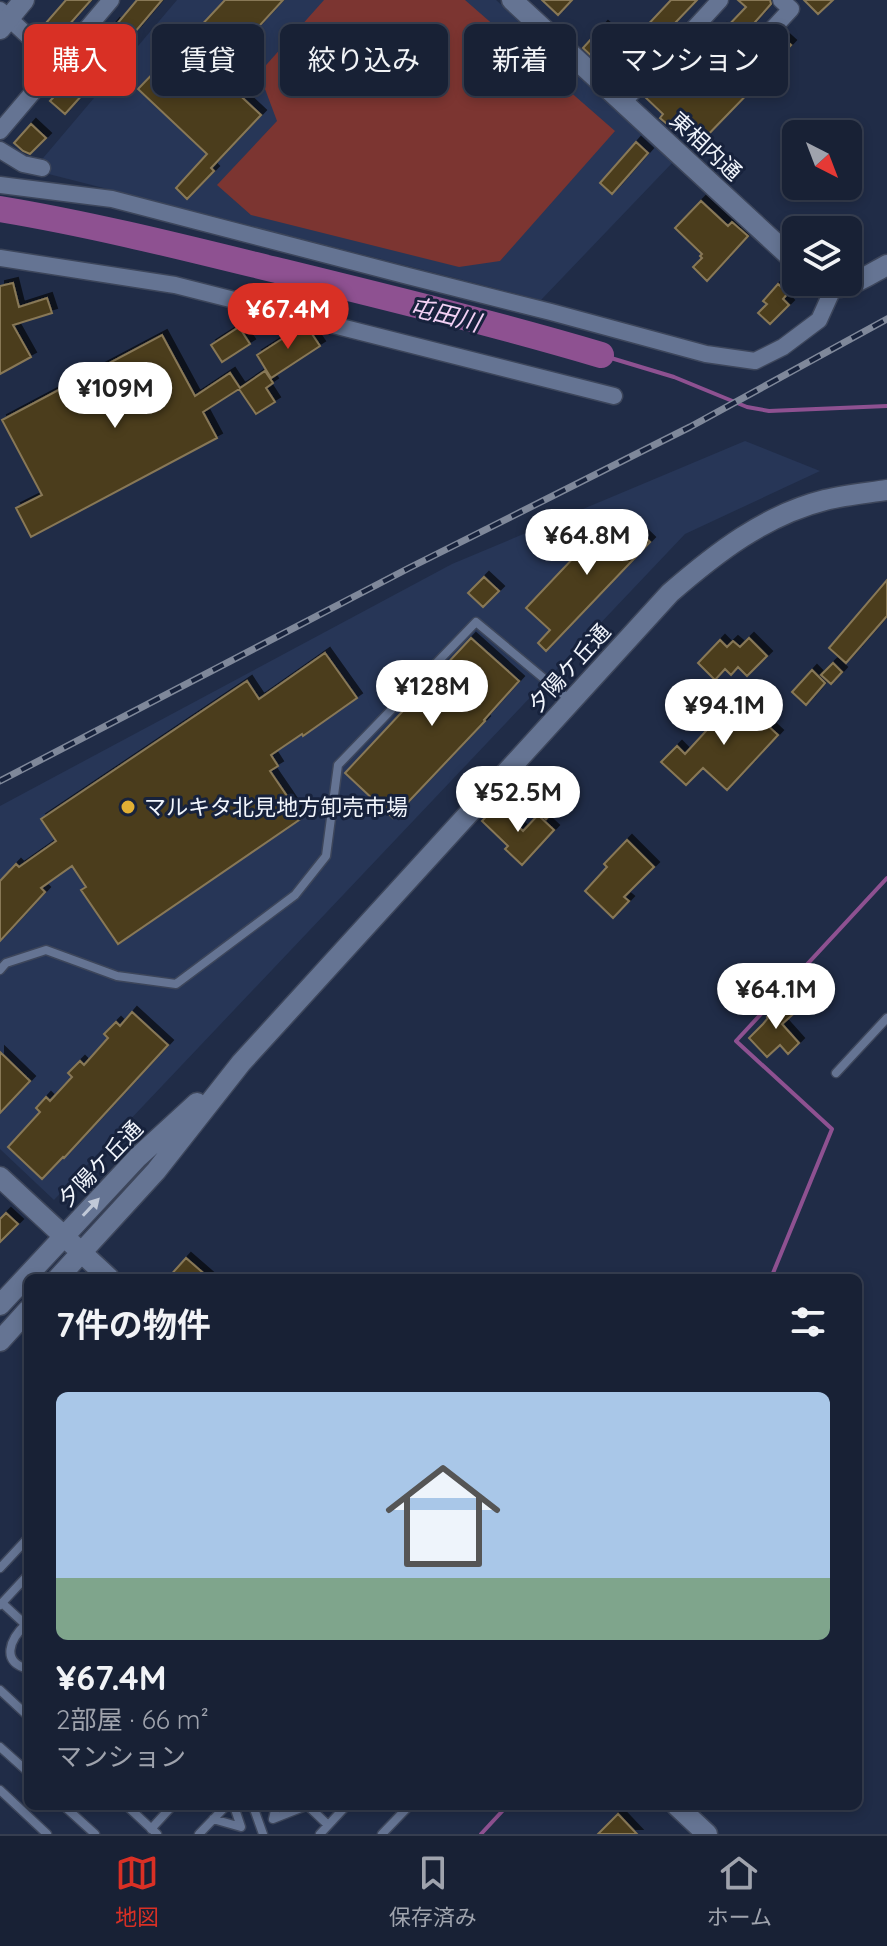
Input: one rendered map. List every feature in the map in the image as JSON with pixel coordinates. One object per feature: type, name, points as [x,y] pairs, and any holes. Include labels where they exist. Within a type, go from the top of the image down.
[{"type":"street","points":[[24,0],[3,12],[24,32]]},
{"type":"street","points":[[90,24],[111,0]]},
{"type":"street","name":"東相内通","points":[[512,0],[782,249]]},
{"type":"street","points":[[698,24],[720,0]]},
{"type":"street","points":[[777,24],[791,9],[781,0]]},
{"type":"street","points":[[0,131],[29,96]]},
{"type":"street","points":[[623,102],[629,96]]},
{"type":"street","points":[[0,150],[23,164],[42,168]]},
{"type":"street","points":[[0,185],[112,199],[706,354],[755,361],[783,347],[819,320],[823,296]]},
{"type":"street","points":[[5,260],[175,285],[614,396]]},
{"type":"street","points":[[862,279],[887,265]]},
{"type":"street","name":"夕陽ケ丘通","points":[[62,1274],[156,1171],[241,1063],[670,593],[738,539],[779,517],[824,500],[887,490]]},
{"type":"street","name":"夕陽ケ丘通","points":[[29,1274],[138,1157],[241,1063]]},
{"type":"street","points":[[2,1184],[105,1274]]},
{"type":"street","name":"夕陽ケ丘通","points":[[0,1305],[24,1279]]},
{"type":"street","points":[[0,1341],[24,1314]]},
{"type":"street","points":[[681,1810],[707,1834]]},
{"type":"lane","points":[[0,970],[6,963],[46,950],[117,976],[176,984],[295,895],[326,856],[338,765],[476,622],[571,702]]},
{"type":"lane","points":[[836,1073],[887,1018]]},
{"type":"lane","points":[[0,1568],[24,1542]]},
{"type":"lane","points":[[24,1579],[1,1604],[24,1623]]},
{"type":"lane","points":[[24,1627],[10,1643],[10,1652],[14,1662],[24,1669]]},
{"type":"lane","points":[[0,1690],[24,1712]]},
{"type":"lane","points":[[0,1747],[24,1768]]},
{"type":"lane","points":[[0,1790],[47,1834]]},
{"type":"lane","points":[[68,1810],[95,1834]]},
{"type":"lane","points":[[131,1810],[154,1831],[169,1810]]},
{"type":"lane","points":[[199,1834],[221,1810]]},
{"type":"lane","points":[[213,1819],[241,1827],[235,1810]]},
{"type":"lane","points":[[254,1810],[263,1834]]},
{"type":"lane","points":[[275,1810],[273,1819],[297,1810]]},
{"type":"lane","points":[[311,1810],[328,1825]]},
{"type":"lane","points":[[320,1834],[342,1810]]},
{"type":"lane","points":[[382,1834],[405,1810]]},
{"type":"shaded area","points":[[177,0],[496,0],[523,24],[464,24],[464,96],[576,96],[576,72],[592,87],[592,96],[602,96],[674,161],[541,300],[33,170],[96,96],[136,96],[136,48],[152,30],[152,96],[264,96],[264,24],[157,24]]},
{"type":"shaded area","points":[[324,0],[465,0],[492,24],[464,24],[464,96],[575,96],[615,131],[500,261],[459,267],[251,215],[217,185],[277,121],[264,86],[264,67],[280,49],[280,96],[448,96],[448,24],[303,24]]},
{"type":"shaded area","points":[[745,441],[820,471],[685,534],[54,1200],[0,1149],[0,806],[452,564]]},
{"type":"building","points":[[66,0],[91,0],[70,24],[45,24]]},
{"type":"building","points":[[137,0],[162,0],[136,31],[136,24],[117,24]]},
{"type":"building","points":[[225,0],[283,0],[261,24],[203,24]]},
{"type":"building","points":[[542,0],[572,0],[558,15]]},
{"type":"building","points":[[671,0],[697,0],[674,24],[649,24]]},
{"type":"building","points":[[738,0],[770,0],[771,4],[753,24],[730,24],[746,7]]},
{"type":"building","points":[[804,0],[833,0],[818,14]]},
{"type":"building","points":[[592,38],[592,56],[583,48]]},
{"type":"building","points":[[152,75],[152,96],[241,96],[261,115],[211,168],[214,171],[187,199],[176,188],[207,154],[138,89]]},
{"type":"building","points":[[55,96],[81,96],[65,114],[50,101]]},
{"type":"building","points":[[644,96],[745,96],[698,145],[676,125],[673,129],[660,118],[663,114]]},
{"type":"building","points":[[31,124],[46,138],[30,154],[14,143]]},
{"type":"building","points":[[636,142],[648,153],[612,194],[600,183]]},
{"type":"building","points":[[701,201],[728,226],[732,222],[748,236],[707,281],[693,267],[702,254],[675,228]]},
{"type":"building","points":[[13,283],[19,307],[47,298],[52,313],[13,325],[31,357],[0,374],[0,286]]},
{"type":"building","points":[[778,284],[782,288],[782,296],[786,296],[783,299],[789,305],[770,324],[758,313],[767,304],[763,301]]},
{"type":"building","points":[[239,327],[250,344],[222,362],[211,345]]},
{"type":"building","points":[[299,328],[310,331],[320,346],[271,378],[257,355]]},
{"type":"building","points":[[162,335],[195,396],[230,373],[240,388],[265,371],[273,383],[266,388],[275,402],[256,414],[239,389],[203,412],[217,438],[31,537],[16,508],[42,495],[2,420]]},
{"type":"building","points":[[622,515],[650,542],[546,651],[538,643],[550,630],[526,608],[612,517],[616,520]]},
{"type":"building","points":[[484,577],[499,591],[483,607],[468,593]]},
{"type":"building","points":[[887,580],[887,616],[846,663],[829,648]]},
{"type":"building","points":[[471,638],[519,681],[393,818],[345,773]]},
{"type":"building","points":[[749,638],[767,656],[747,676],[738,667],[731,675],[725,669],[715,680],[698,663],[720,640],[727,647],[733,641],[740,647]]},
{"type":"building","points":[[325,653],[357,698],[271,755],[278,766],[270,771],[302,818],[118,944],[81,890],[86,887],[72,866],[41,888],[45,892],[0,941],[0,881],[16,864],[19,867],[56,841],[41,819],[247,681],[259,699]]},
{"type":"building","points":[[833,663],[842,672],[831,684],[821,675]]},
{"type":"building","points":[[812,670],[825,683],[806,705],[792,692]]},
{"type":"building","points":[[737,697],[778,735],[727,790],[703,768],[686,785],[661,762],[677,746],[685,754]]},
{"type":"building","points":[[532,777],[561,803],[546,819],[518,793]]},
{"type":"building","points":[[496,806],[523,831],[538,815],[554,830],[522,865],[505,849],[508,846],[482,821]]},
{"type":"building","points":[[627,840],[654,867],[624,897],[629,901],[613,918],[585,891],[607,867],[604,864]]},
{"type":"building","points":[[790,1001],[798,1010],[782,1024],[799,1043],[788,1054],[780,1045],[767,1057],[749,1038],[779,1004],[783,1007]]},
{"type":"building","points":[[132,1012],[168,1045],[42,1179],[8,1147],[40,1112],[36,1108],[46,1097],[50,1101],[72,1077],[68,1073],[80,1061],[84,1065],[108,1038],[104,1034],[116,1022],[120,1026]]},
{"type":"building","points":[[0,1052],[30,1081],[0,1113]]},
{"type":"building","points":[[6,1213],[18,1224],[0,1242],[0,1219]]},
{"type":"building","points":[[186,1258],[204,1274],[172,1274]]},
{"type":"building","points":[[618,1814],[637,1834],[598,1834]]},
{"type":"waterway","name":"屯田川","points":[[0,209],[213,255],[601,355]]},
{"type":"waterway","name":"屯田川","points":[[601,355],[674,377],[747,407],[769,411],[887,406]]},
{"type":"waterway","points":[[773,1274],[832,1129],[736,1041],[887,878]]},
{"type":"waterway","points":[[481,1834],[503,1810]]},
{"type":"railway","points":[[0,781],[409,568],[690,427],[887,319]]},
{"type":"place","name":"マルキタ北見地方卸売市場","points":[[128,807]]}]
